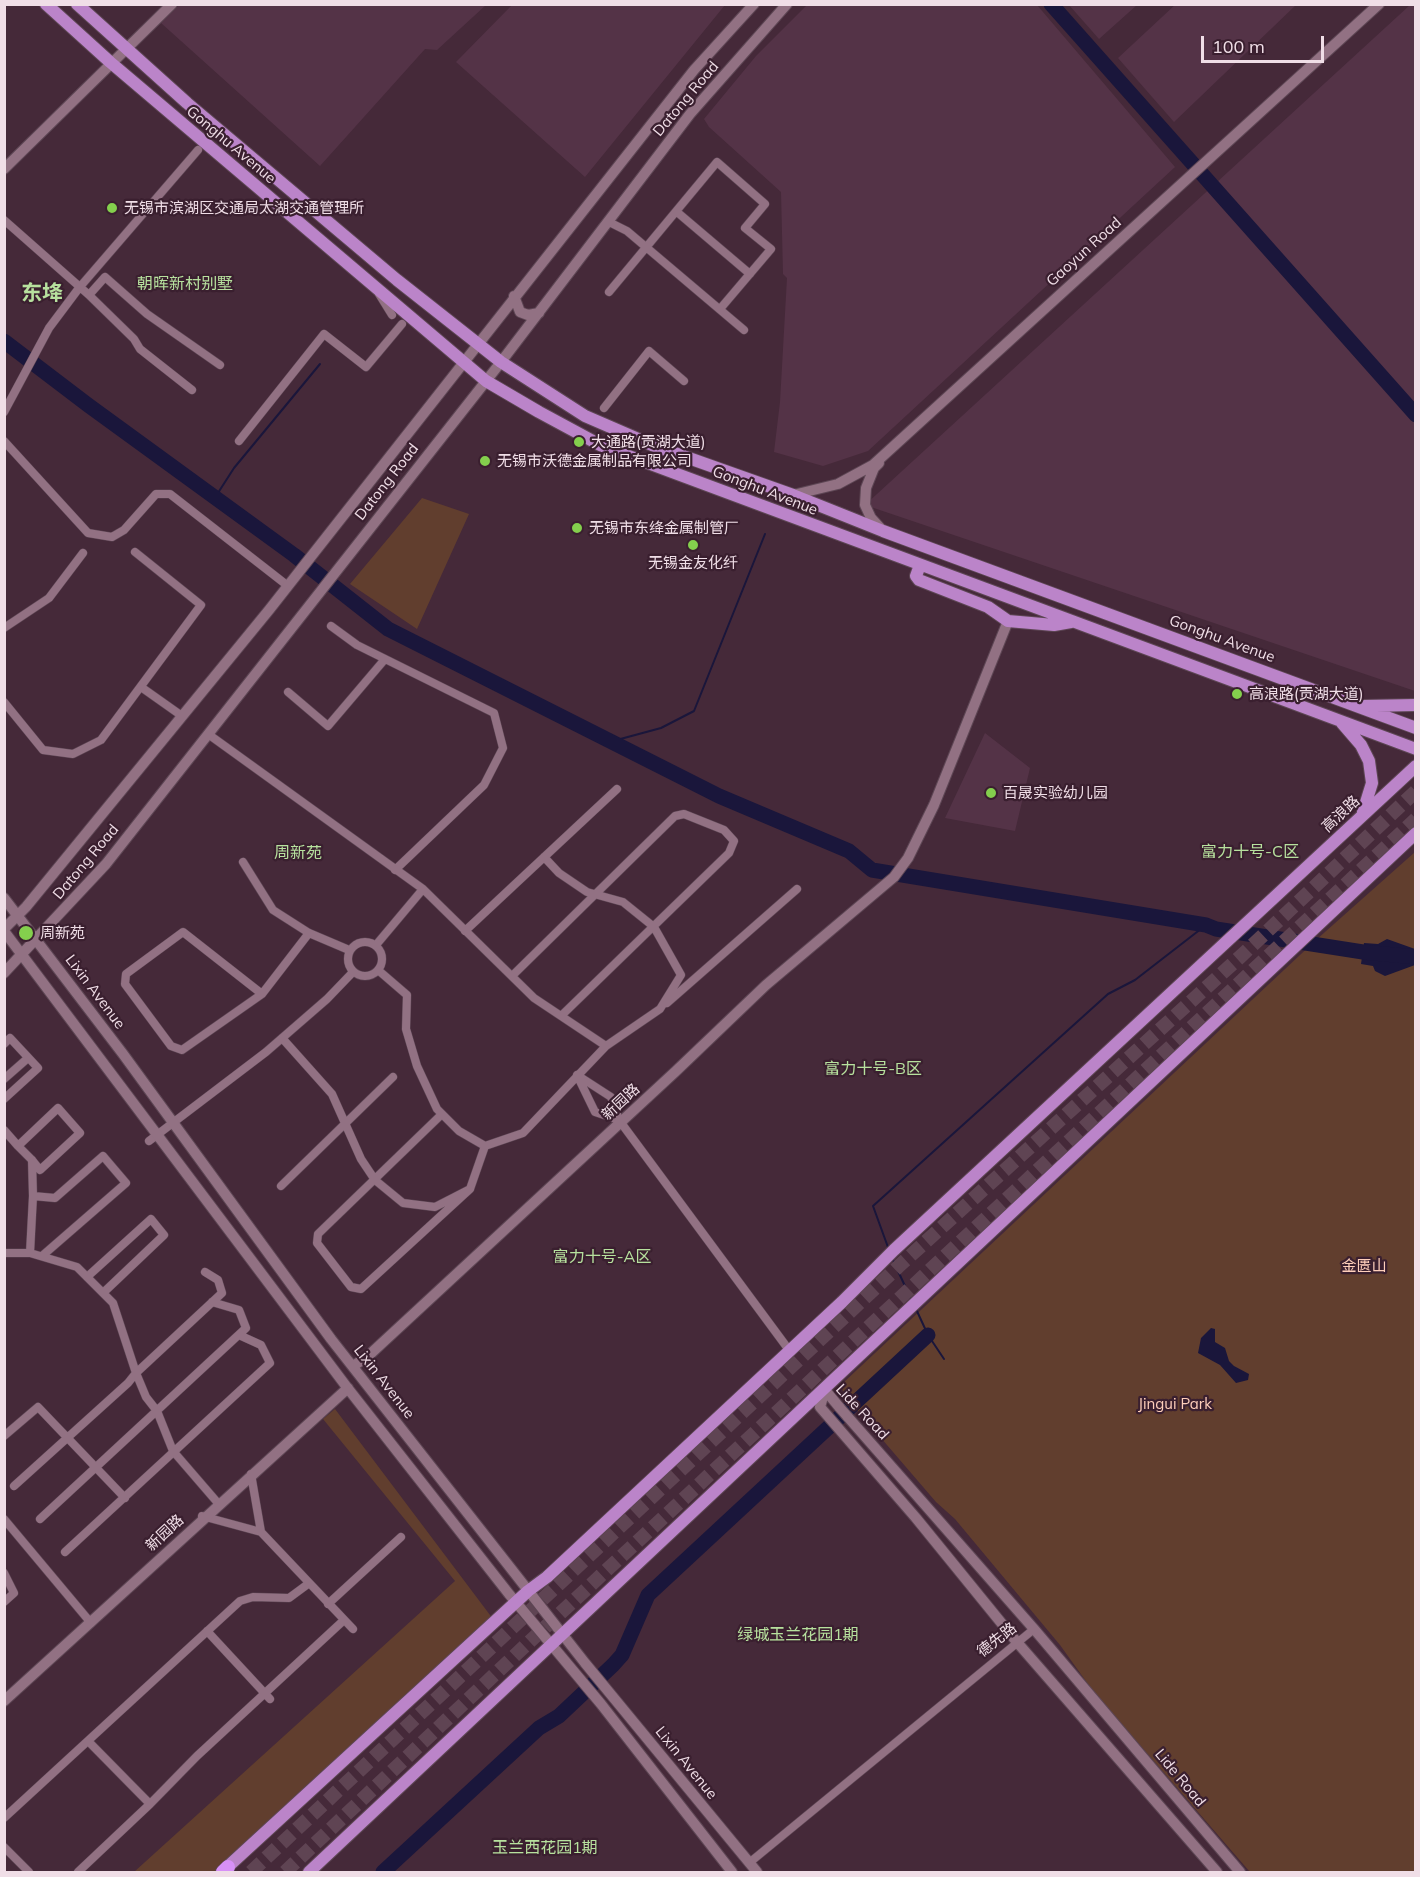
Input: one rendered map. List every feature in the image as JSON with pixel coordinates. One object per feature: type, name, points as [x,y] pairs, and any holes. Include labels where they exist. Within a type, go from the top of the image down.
[{"type":"main road","name":"Gonghu Avenue","points":[[46,4],[112,64],[486,381],[602,446],[1416,749]]},
{"type":"main road","name":"Gonghu Avenue","points":[[77,4],[205,118],[397,280],[501,362],[585,416],[652,445],[793,495],[883,531],[1416,728]]},
{"type":"main road","points":[[920,565],[916,576],[919,580],[988,607],[1007,621],[1054,625],[1071,622]]},
{"type":"main road","points":[[1357,706],[1416,705]]},
{"type":"main road","points":[[1339,720],[1361,745],[1369,761],[1372,783],[1369,799],[1362,815]]},
{"type":"main road","name":"高浪路","points":[[224,1871],[528,1591],[547,1577],[1205,958],[1416,766]]},
{"type":"main road","points":[[309,1872],[551,1643],[825,1390],[1312,927],[1416,833]]},
{"type":"main road","points":[[1378,867],[1416,843]]},
{"type":"street","points":[[127,49],[167,4]]},
{"type":"street","points":[[4,169],[172,4]]},
{"type":"street","name":"Datong Road","points":[[4,930],[18,916],[290,583],[694,70],[754,4]]},
{"type":"street","name":"Datong Road","points":[[4,974],[38,941],[106,864],[501,362],[690,114],[788,4]]},
{"type":"street","name":"Gaoyun Road","points":[[793,495],[838,484],[855,477],[873,465],[1381,4]]},
{"type":"street","name":"Gaoyun Road","points":[[883,531],[871,518],[865,505],[866,488],[874,468],[1381,4]]},
{"type":"street","points":[[4,161],[112,64]]},
{"type":"street","points":[[4,412],[49,328],[79,288],[198,150]]},
{"type":"street","points":[[609,292],[717,162],[765,204],[745,228],[771,249],[720,309]]},
{"type":"street","points":[[677,212],[750,274]]},
{"type":"street","points":[[4,220],[89,295],[134,339],[140,349],[192,390]]},
{"type":"street","points":[[609,222],[627,231],[744,330]]},
{"type":"street","points":[[89,295],[105,278],[147,314],[220,365]]},
{"type":"street","points":[[373,285],[392,315]]},
{"type":"street","points":[[514,296],[520,312],[528,315],[539,313]]},
{"type":"street","points":[[239,441],[324,334],[366,367],[402,324]]},
{"type":"street","points":[[604,408],[649,351],[684,381]]},
{"type":"street","points":[[4,441],[87,533],[112,537],[124,530],[156,494],[170,494],[290,583]]},
{"type":"street","points":[[4,702],[43,750],[73,754],[101,740],[201,605],[135,552]]},
{"type":"street","points":[[4,628],[49,598],[83,553]]},
{"type":"street","name":"新园路","points":[[351,1364],[367,1357],[620,1122],[764,983],[875,892],[907,857],[1007,621]]},
{"type":"street","points":[[330,626],[357,645],[494,713],[502,748],[484,785],[395,870]]},
{"type":"street","points":[[288,692],[328,726],[386,659]]},
{"type":"street","points":[[141,687],[182,716]]},
{"type":"street","points":[[208,734],[423,889],[534,998],[606,1046]]},
{"type":"street","points":[[465,931],[617,789]]},
{"type":"street","points":[[512,976],[675,816],[684,814],[724,830],[734,841],[729,854],[561,1016]]},
{"type":"street","points":[[544,857],[559,873],[587,892],[623,902],[654,927],[681,975],[660,1009]]},
{"type":"street","points":[[243,862],[273,910],[309,933],[349,950]]},
{"type":"street","points":[[375,945],[423,889]]},
{"type":"street","points":[[378,970],[407,995],[406,1029],[417,1066],[437,1109],[459,1131],[485,1146],[523,1134],[606,1046],[660,1009],[797,889]]},
{"type":"street","name":"Lixin Avenue","points":[[4,898],[351,1364],[585,1663],[752,1867]]},
{"type":"street","name":"Lixin Avenue","points":[[4,930],[347,1387],[601,1704],[732,1872]]},
{"type":"street","points":[[262,994],[183,932],[126,974],[125,984],[171,1046],[182,1050],[262,994],[309,933]]},
{"type":"street","points":[[358,942],[375,945],[382,954],[378,970],[363,976],[353,972],[347,962],[349,950],[358,942]]},
{"type":"street","points":[[149,1141],[174,1124],[282,1038],[327,999],[353,972]]},
{"type":"street","points":[[4,1044],[10,1038],[38,1068],[4,1099]]},
{"type":"street","points":[[282,1038],[332,1094],[361,1159],[375,1179],[403,1203],[435,1207],[470,1188]]},
{"type":"street","points":[[4,1079],[28,1058]]},
{"type":"street","points":[[578,1075],[595,1113],[620,1122]]},
{"type":"street","points":[[578,1075],[611,1097],[620,1122],[789,1350]]},
{"type":"street","points":[[281,1186],[393,1077]]},
{"type":"street","points":[[4,1131],[40,1170],[80,1133],[58,1108],[18,1146]]},
{"type":"street","points":[[442,1114],[318,1234],[317,1243],[351,1287],[361,1289],[470,1188],[485,1146]]},
{"type":"street","points":[[33,1196],[55,1198],[103,1156],[126,1183],[42,1256]]},
{"type":"street","points":[[30,1253],[32,1160]]},
{"type":"street","points":[[87,1277],[151,1220],[164,1234],[103,1293]]},
{"type":"street","points":[[4,1253],[30,1253],[77,1267],[112,1303],[136,1373],[146,1397],[157,1411],[172,1451],[217,1502]]},
{"type":"street","points":[[14,1486],[128,1383],[222,1293],[218,1280],[205,1272]]},
{"type":"street","points":[[40,1519],[246,1328],[239,1310],[212,1302]]},
{"type":"street","points":[[65,1552],[270,1363],[261,1345],[239,1335]]},
{"type":"street","name":"新园路","points":[[4,1701],[203,1516],[347,1387]]},
{"type":"street","name":"Lide Road","points":[[825,1390],[1034,1629],[1240,1872]]},
{"type":"street","name":"Lide Road","points":[[825,1390],[820,1407],[832,1422],[916,1518],[1017,1643],[1217,1872]]},
{"type":"street","points":[[4,1436],[38,1407],[125,1497]]},
{"type":"street","points":[[251,1473],[261,1532]]},
{"type":"street","name":"新园路","points":[[203,1516],[251,1473]]},
{"type":"street","points":[[203,1516],[261,1532],[353,1629]]},
{"type":"street","points":[[4,1519],[89,1621]]},
{"type":"street","points":[[328,1604],[401,1537]]},
{"type":"street","points":[[4,1573],[14,1593],[4,1602]]},
{"type":"street","points":[[4,1818],[240,1600],[253,1597],[289,1598],[308,1584]]},
{"type":"street","points":[[78,1872],[267,1696],[344,1620]]},
{"type":"street","name":"新园路","points":[[4,1696],[89,1621]]},
{"type":"street","name":"德先路","points":[[752,1867],[1034,1629]]},
{"type":"street","points":[[207,1631],[267,1696]]},
{"type":"street","points":[[88,1741],[150,1804]]},
{"type":"street","points":[[4,1847],[29,1872]]},
{"type":"shaded area","points":[[1176,4],[1296,5],[1174,122],[1118,58]]},
{"type":"shaded area","points":[[179,5],[486,5],[437,50],[425,49],[320,166],[161,23]]},
{"type":"shaded area","points":[[512,5],[725,5],[585,177],[456,62]]},
{"type":"shaded area","points":[[807,5],[1037,5],[1175,167],[868,451],[823,466],[774,452],[780,402],[787,278],[783,274],[781,192],[709,127],[704,119],[756,56]]},
{"type":"shaded area","points":[[1069,5],[1137,5],[1099,39]]},
{"type":"shaded area","points":[[1410,5],[1415,5],[1415,691],[865,505]]},
{"type":"shaded area","name":"百晟实验幼儿园","points":[[985,733],[1030,768],[1015,831],[945,818]]},
{"type":"shaded area","points":[[1387,939],[1415,949],[1415,965],[1385,976],[1375,971],[1373,966],[1361,964],[1364,943],[1378,944]]},
{"type":"shaded area","points":[[1211,1328],[1215,1329],[1215,1342],[1225,1348],[1229,1361],[1234,1366],[1249,1374],[1248,1380],[1236,1383],[1220,1365],[1198,1353],[1201,1338]]},
{"type":"green space","points":[[422,498],[469,514],[417,629],[350,584]]},
{"type":"green space","name":"Jingui Park","points":[[1415,852],[1415,1872],[1250,1872],[1093,1691],[1060,1645],[955,1519],[936,1502],[844,1395],[842,1388],[843,1383],[1316,940]]},
{"type":"green space","points":[[335,1409],[493,1619],[219,1872],[134,1872],[455,1581],[323,1419]]},
{"type":"waterway","points":[[1051,4],[1416,415]]},
{"type":"waterway","points":[[4,341],[294,555],[388,629],[719,796],[849,851],[872,870],[1206,925],[1216,929],[1363,952],[1416,957]]},
{"type":"waterway","points":[[216,496],[234,468],[320,364]]},
{"type":"waterway","points":[[613,741],[661,728],[694,711],[765,534]]},
{"type":"waterway","points":[[889,1250],[873,1206],[1108,994],[1135,980],[1206,925]]},
{"type":"waterway","points":[[892,1258],[911,1299]]},
{"type":"waterway","points":[[916,1309],[928,1335],[944,1359]]},
{"type":"waterway","points":[[383,1872],[539,1728],[559,1716],[613,1665],[622,1655],[648,1595],[928,1335]]},
{"type":"tunnel","points":[[251,1872],[900,1265],[1240,957],[1416,791]]},
{"type":"tunnel","points":[[285,1872],[526,1645],[1416,819]]},
{"type":"place","name":"无锡市滨湖区交通局太湖交通管理所","points":[[112,208]]},
{"type":"place","name":"大通路(贡湖大道)","points":[[579,442]]},
{"type":"place","name":"无锡市沃德金属制品有限公司","points":[[485,461]]},
{"type":"place","name":"无锡市东绛金属制管厂","points":[[577,528]]},
{"type":"place","name":"无锡金友化纤","points":[[693,545]]},
{"type":"place","name":"高浪路(贡湖大道)","points":[[1237,694]]},
{"type":"place","name":"百晟实验幼儿园","points":[[991,793]]},
{"type":"place","name":"周新苑","points":[[26,933]]},
{"type":"district","name":"朝晖新村别墅","points":[[185,284]]},
{"type":"district","name":"东鿍","points":[[42,294]]},
{"type":"district","name":"富力十号-C区","points":[[1250,852]]},
{"type":"district","name":"周新苑","points":[[298,853]]},
{"type":"district","name":"富力十号-B区","points":[[873,1069]]},
{"type":"district","name":"富力十号-A区","points":[[602,1257]]},
{"type":"district","name":"绿城玉兰花园1期","points":[[798,1635]]},
{"type":"district","name":"玉兰西花园1期","points":[[545,1848]]},
{"type":"park label","name":"金匮山","points":[[1364,1266]]}]
